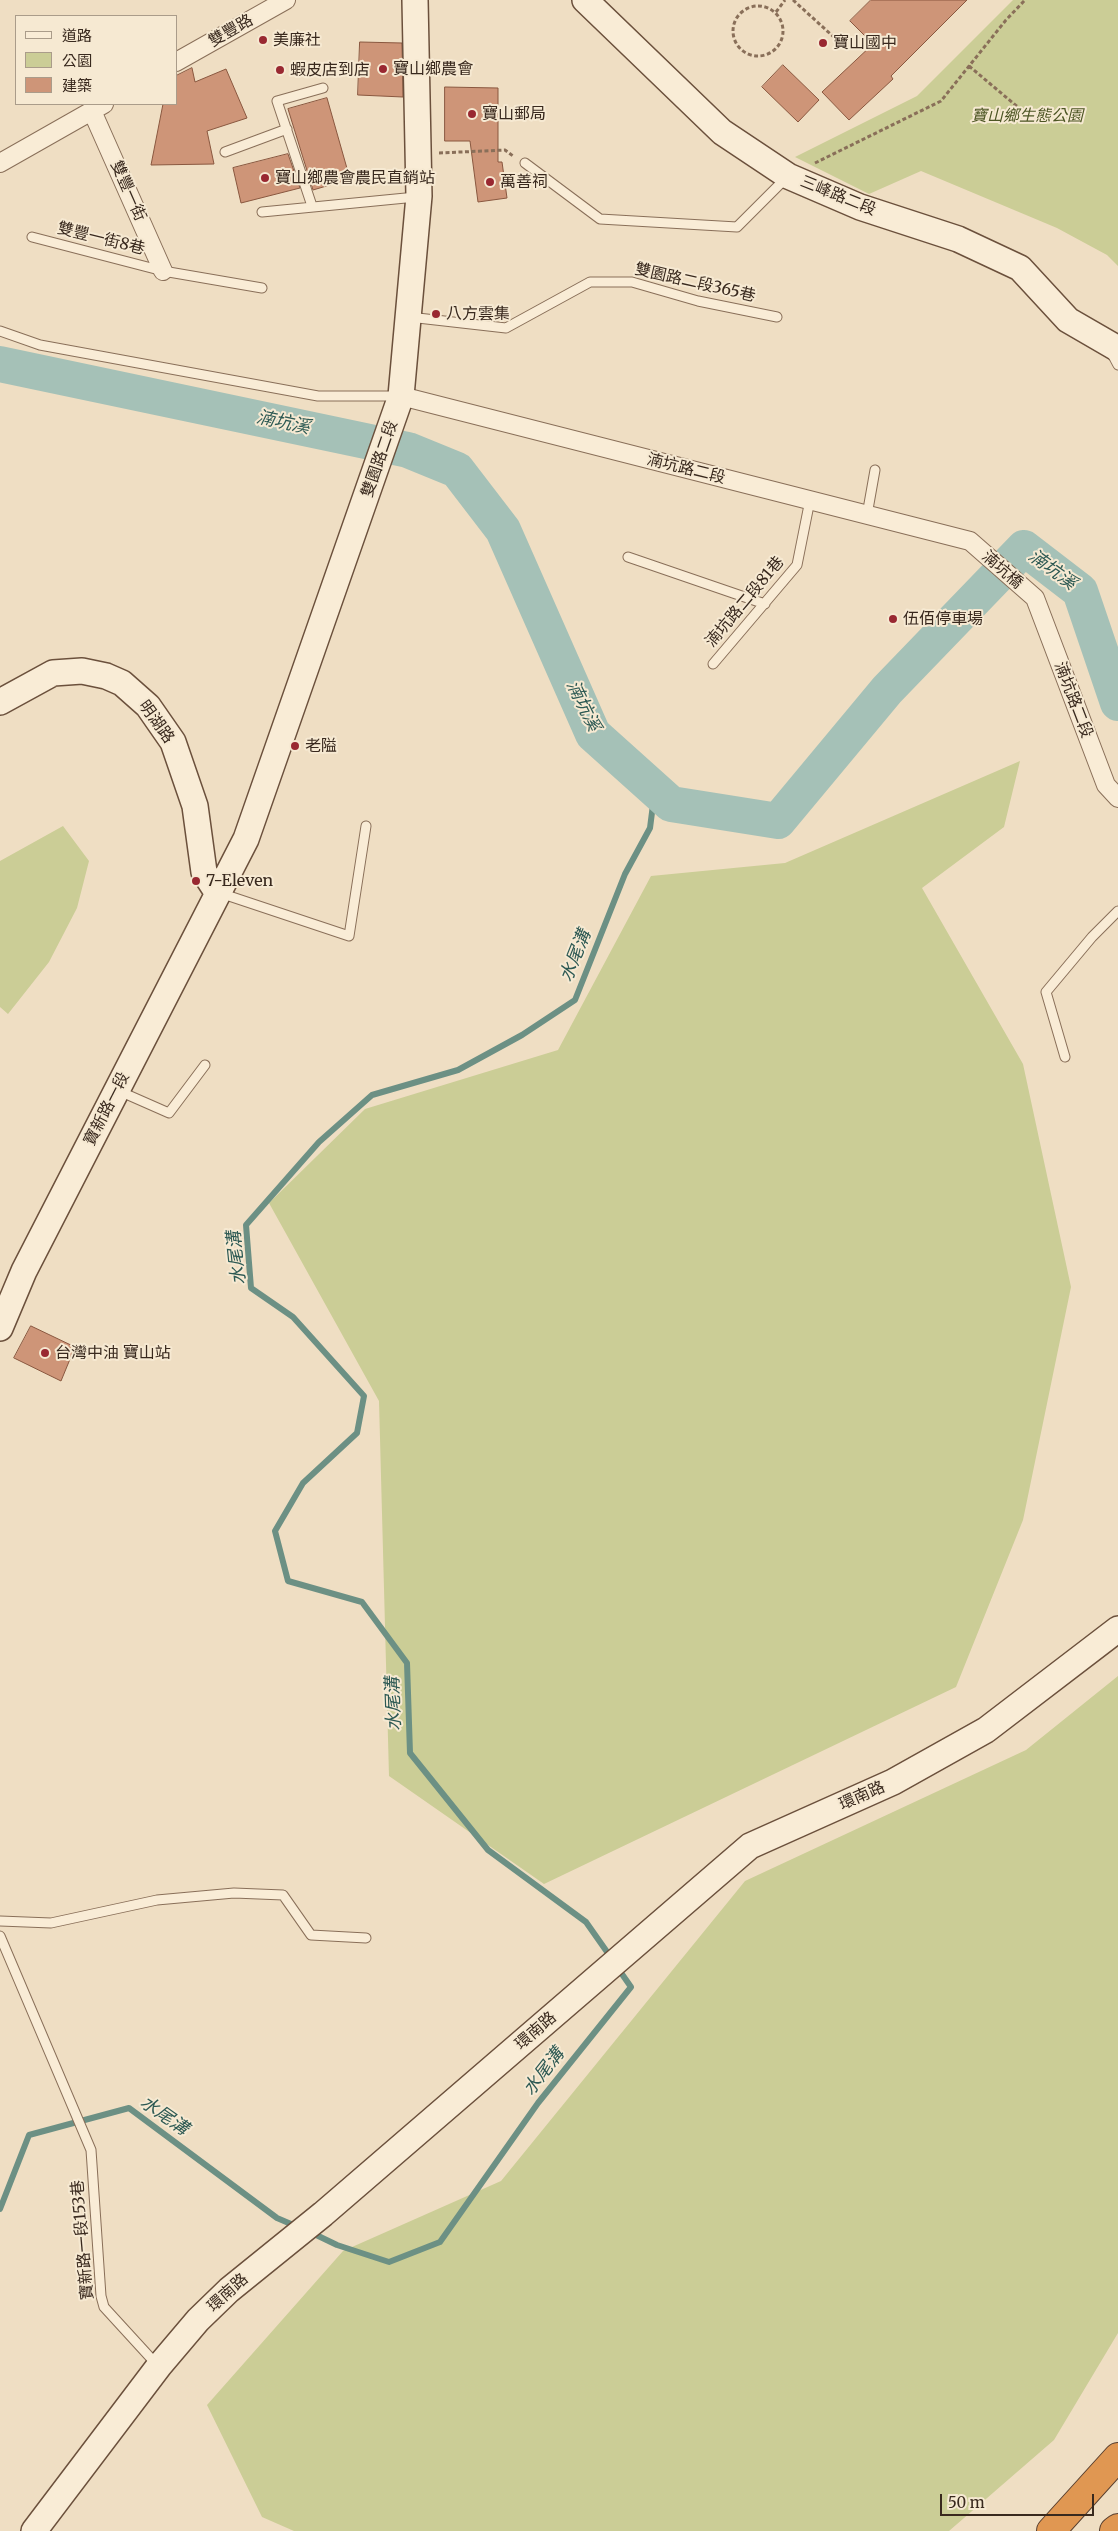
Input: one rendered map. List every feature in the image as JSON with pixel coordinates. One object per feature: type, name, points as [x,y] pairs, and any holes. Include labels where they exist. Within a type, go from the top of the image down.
[{"type":"highway","points":[[1051,2531],[1118,2457]]},
{"type":"highway","points":[[1114,2531],[1118,2528]]},
{"type":"street","name":"雙豐路","points":[[178,61],[286,0]]},
{"type":"street","name":"雙園路二段","points":[[218,892],[246,839],[402,396],[419,196],[415,0]]},
{"type":"street","name":"三峰路二段","points":[[585,0],[722,132],[788,176],[860,207],[958,239],[1020,268],[1068,320],[1112,346]]},
{"type":"street","points":[[598,0],[609,24]]},
{"type":"street","points":[[0,163],[98,107]]},
{"type":"street","name":"雙豐一街","points":[[98,107],[164,271]]},
{"type":"street","name":"湳坑路二段","points":[[402,396],[970,541]]},
{"type":"street","name":"湳坑橋","points":[[970,541],[1035,598]]},
{"type":"street","name":"湳坑路二段","points":[[1035,598],[1106,785],[1118,798]]},
{"type":"street","name":"明湖路","points":[[0,702],[53,673],[82,671],[106,676],[122,683],[148,706],[173,742],[195,806],[204,872],[218,892]]},
{"type":"street","name":"寶新路一段","points":[[0,1328],[24,1271],[218,892]]},
{"type":"street","name":"環南路","points":[[34,2531],[159,2366],[198,2320],[229,2290],[323,2214],[750,1846],[893,1782],[986,1730],[1118,1628]]},
{"type":"lane","points":[[312,206],[277,101],[323,88]]},
{"type":"lane","points":[[225,152],[286,129]]},
{"type":"lane","points":[[525,162],[600,219],[737,227],[788,176]]},
{"type":"lane","points":[[262,212],[419,196]]},
{"type":"lane","name":"雙豐一街8巷","points":[[32,237],[164,271],[262,288]]},
{"type":"lane","name":"雙園路二段365巷","points":[[408,318],[506,328],[590,282],[632,282],[698,301],[777,317]]},
{"type":"lane","points":[[0,331],[40,345],[318,396],[402,396]]},
{"type":"lane","points":[[1112,346],[1118,365]]},
{"type":"lane","points":[[867,515],[875,470]]},
{"type":"lane","name":"湳坑路二段81巷","points":[[713,664],[797,565],[810,500]]},
{"type":"lane","points":[[628,557],[764,604]]},
{"type":"lane","points":[[218,892],[349,936],[366,826]]},
{"type":"lane","points":[[1065,1057],[1046,992],[1092,937],[1118,911]]},
{"type":"lane","points":[[116,1090],[169,1113],[204,1065]]},
{"type":"lane","points":[[0,1921],[51,1923],[157,1900],[234,1893],[283,1895],[311,1935],[366,1938]]},
{"type":"lane","name":"寶新路一段153巷","points":[[0,1936],[91,2150],[101,2296],[104,2307],[159,2366]]},
{"type":"path","points":[[776,12],[785,0]]},
{"type":"path","points":[[793,0],[836,39]]},
{"type":"path","points":[[788,176],[862,142],[941,101],[1006,20],[1025,0]]},
{"type":"path","points":[[753,6],[761,6],[776,12],[783,26],[780,42],[776,49],[760,56],[752,55],[738,46],[733,30],[739,15],[753,6]]},
{"type":"path","points":[[969,66],[1032,119]]},
{"type":"path","points":[[418,154],[505,150],[525,162]]},
{"type":"green space","name":"寶山鄉生態公園","points":[[1013,0],[1118,0],[1118,266],[1107,255],[1057,228],[921,171],[869,194],[795,157],[917,96]]},
{"type":"green space","points":[[1020,761],[1004,827],[922,888],[1023,1064],[1071,1287],[1023,1520],[956,1687],[544,1884],[389,1776],[379,1401],[269,1203],[365,1109],[558,1050],[651,876],[785,863]]},
{"type":"green space","points":[[63,826],[89,861],[77,908],[49,962],[8,1014],[0,1007],[0,861]]},
{"type":"green space","points":[[1118,1676],[1118,2333],[1054,2440],[949,2531],[294,2531],[262,2517],[207,2405],[343,2251],[501,2181],[745,1881],[1026,1750]]},
{"type":"building","points":[[871,0],[967,0],[891,76],[893,79],[849,120],[822,92],[873,44],[850,21]]},
{"type":"building","name":"寶山鄉農會","points":[[360,42],[402,43],[403,97],[358,95]]},
{"type":"building","points":[[783,65],[819,100],[798,122],[762,87]]},
{"type":"building","points":[[192,68],[195,82],[226,69],[247,118],[207,131],[214,164],[151,165],[163,105],[178,105],[178,75]]},
{"type":"building","name":"寶山郵局","points":[[445,87],[498,88],[498,162],[502,162],[507,198],[478,202],[470,141],[445,141]]},
{"type":"building","points":[[327,98],[350,179],[313,190],[288,109]]},
{"type":"building","name":"寶山鄉農會農民直銷站","points":[[288,154],[300,188],[241,203],[233,168]]},
{"type":"building","name":"台灣中油 寶山站","points":[[31,1326],[75,1347],[61,1381],[14,1358]]},
{"type":"waterway","name":"湳坑溪","points":[[0,364],[408,450],[457,470],[503,530],[593,734],[671,804],[778,821],[887,690],[1024,548],[1080,591],[1118,703]]},
{"type":"waterway","name":"水尾溝","points":[[612,1959],[586,1922],[488,1850],[410,1753],[407,1663],[362,1602],[288,1581],[275,1531],[303,1483],[357,1433],[364,1396],[293,1317],[251,1288],[246,1225],[319,1142],[372,1095],[458,1070],[522,1035],[575,1000],[625,874],[650,828],[655,789]]},
{"type":"waterway","name":"水尾溝","points":[[310,2232],[337,2245],[389,2262],[440,2242],[538,2103],[631,1987],[617,1967]]},
{"type":"waterway","name":"水尾溝","points":[[0,2209],[29,2135],[129,2108],[277,2218],[298,2227]]},
{"type":"place","name":"美廉社","points":[[263,40]]},
{"type":"place","name":"寶山國中","points":[[823,43]]},
{"type":"place","name":"寶山鄉農會","points":[[383,69]]},
{"type":"place","name":"蝦皮店到店","points":[[280,70]]},
{"type":"place","name":"寶山郵局","points":[[472,114]]},
{"type":"place","name":"寶山鄉農會農民直銷站","points":[[265,178]]},
{"type":"place","name":"萬善祠","points":[[490,182]]},
{"type":"place","name":"八方雲集","points":[[436,314]]},
{"type":"place","name":"伍佰停車場","points":[[893,619]]},
{"type":"place","name":"老隘","points":[[295,746]]},
{"type":"place","name":"7-Eleven","points":[[196,881]]},
{"type":"place","name":"台灣中油 寶山站","points":[[45,1353]]}]
